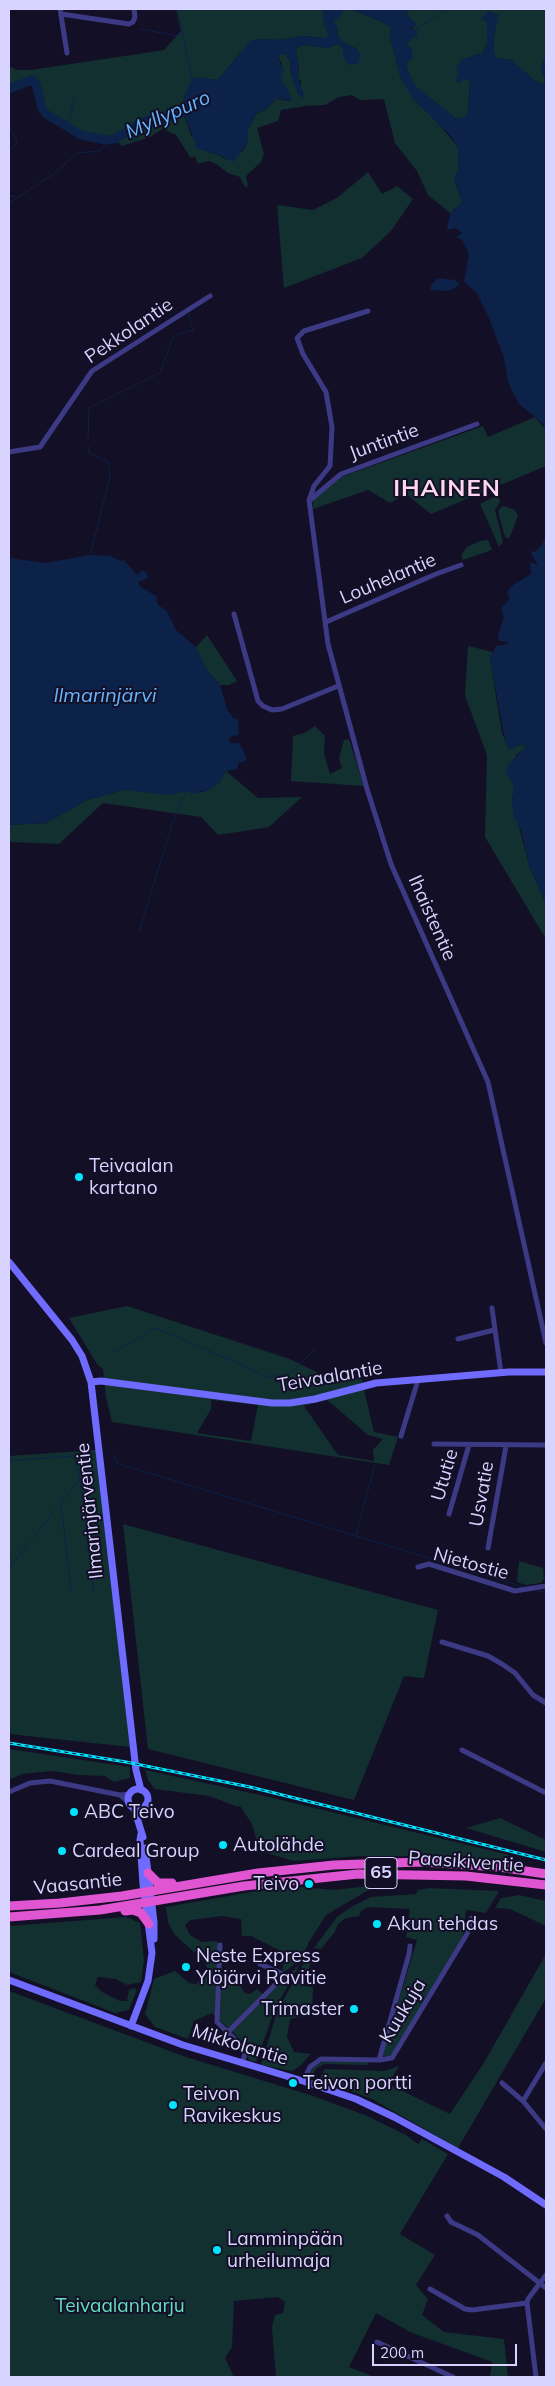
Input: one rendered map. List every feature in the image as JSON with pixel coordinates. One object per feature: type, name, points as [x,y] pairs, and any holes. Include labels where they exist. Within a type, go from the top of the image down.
[{"type":"highway","name":"Paasikiventie","points":[[147,1892],[309,1866],[382,1862],[420,1862],[499,1867],[546,1874]]},
{"type":"highway","points":[[148,1873],[154,1881],[160,1884],[200,1880],[207,1882]]},
{"type":"highway","name":"Paasikiventie","points":[[149,1903],[244,1886],[358,1874],[466,1876],[546,1885]]},
{"type":"highway","name":"Vaasantie","points":[[9,1906],[60,1903],[147,1892]]},
{"type":"highway","name":"Vaasantie","points":[[9,1917],[100,1910],[149,1903]]},
{"type":"highway","name":"65","points":[[100,1910],[112,1913],[133,1910],[143,1915],[149,1924]]},
{"type":"main road","name":"Ilmarinjärventie","points":[[9,1262],[72,1340],[88,1369],[134,1750],[136,1789]]},
{"type":"main road","name":"Teivaalantie","points":[[91,1382],[101,1381],[272,1403],[290,1403],[315,1399],[369,1384],[501,1373],[546,1372]]},
{"type":"main road","points":[[135,1807],[148,1799],[146,1794],[136,1789],[135,1807],[142,1834],[148,1873],[147,1892]]},
{"type":"main road","points":[[131,2026],[148,1981],[155,1934],[140,1840],[142,1834]]},
{"type":"main road","points":[[149,1903],[152,1946]]},
{"type":"main road","name":"Mikkolantie","points":[[9,1980],[131,2026],[242,2064],[303,2081],[370,2105],[515,2183],[546,2205]]},
{"type":"street","points":[[66,53],[60,11],[129,24],[133,22],[135,17],[134,9]]},
{"type":"street","name":"Pekkolantie","points":[[9,452],[40,447],[92,370],[210,296]]},
{"type":"street","points":[[309,500],[314,486],[330,466],[332,427],[326,392],[303,354],[297,338],[304,331],[368,311]]},
{"type":"street","name":"Juntintie","points":[[309,500],[341,474],[477,424]]},
{"type":"street","name":"Ihaistentie","points":[[309,500],[328,644],[338,686],[367,789],[391,864],[488,1082],[546,1343]]},
{"type":"street","name":"Louhelantie","points":[[326,622],[461,565]]},
{"type":"street","points":[[234,614],[258,701],[263,706],[272,710],[282,709],[338,686]]},
{"type":"street","points":[[492,1308],[501,1373]]},
{"type":"street","points":[[458,1339],[494,1330]]},
{"type":"street","points":[[401,1436],[418,1380]]},
{"type":"street","points":[[434,1444],[546,1445]]},
{"type":"street","name":"Ututie","points":[[449,1514],[469,1445]]},
{"type":"street","name":"Usvatie","points":[[488,1548],[506,1446]]},
{"type":"street","name":"Nietostie","points":[[418,1567],[429,1564],[515,1592],[546,1586]]},
{"type":"street","points":[[442,1642],[481,1653],[502,1664],[515,1673],[533,1695],[546,1703]]},
{"type":"street","points":[[462,1750],[546,1793]]},
{"type":"street","points":[[9,1792],[30,1783],[50,1781],[120,1795],[135,1807]]},
{"type":"street","points":[[120,1795],[136,1789]]},
{"type":"street","name":"Kuukuja","points":[[303,2081],[310,2067],[321,2059],[390,2059],[398,2049],[467,1934],[472,1918]]},
{"type":"street","points":[[220,1945],[217,2022],[245,2049],[242,2064]]},
{"type":"street","points":[[379,2060],[404,1974],[410,1946]]},
{"type":"street","points":[[228,2032],[282,1978],[281,1974],[260,1964]]},
{"type":"street","points":[[523,2100],[546,2063]]},
{"type":"street","points":[[502,2083],[523,2100],[546,2129]]},
{"type":"street","points":[[447,2216],[451,2222],[478,2235],[546,2288]]},
{"type":"street","points":[[536,2377],[527,2303],[546,2275]]},
{"type":"street","points":[[430,2290],[465,2309],[472,2310],[527,2303]]},
{"type":"street","points":[[377,2342],[453,2377]]},
{"type":"green space","points":[[176,9],[323,9],[324,24],[329,35],[326,38],[303,36],[280,40],[256,39],[241,52],[218,80],[200,78],[189,85],[181,107],[191,135],[210,153],[217,154],[225,159],[242,152],[247,144],[248,129],[257,113],[265,110],[276,99],[290,101],[280,77],[282,64],[278,57],[282,53],[285,54],[290,62],[291,73],[299,96],[301,82],[297,77],[299,68],[296,48],[305,45],[327,48],[338,44],[344,50],[360,54],[357,49],[344,43],[338,37],[337,26],[332,21],[341,15],[344,9],[350,9],[381,21],[391,28],[390,37],[401,79],[458,147],[458,170],[454,178],[462,203],[450,213],[428,195],[417,171],[395,143],[384,99],[360,100],[352,95],[339,97],[325,105],[281,110],[278,121],[257,128],[264,154],[261,162],[246,176],[248,187],[244,186],[240,177],[228,173],[216,164],[209,161],[198,164],[195,157],[190,157],[176,135],[163,129],[150,137],[122,146],[115,139],[106,140],[81,135],[46,114],[42,109],[36,84],[32,80],[9,89],[9,66],[17,70],[31,70],[164,50],[181,31]]},
{"type":"green space","points":[[409,9],[546,9],[546,59],[543,61],[541,69],[545,78],[544,84],[534,80],[511,60],[497,58],[494,54],[496,28],[487,22],[487,43],[483,53],[474,55],[464,79],[470,80],[468,113],[463,118],[456,119],[414,85],[407,68],[407,45],[412,37],[413,21],[406,14]]},
{"type":"green space","points":[[368,172],[382,194],[397,186],[413,199],[391,231],[362,258],[284,288],[277,205],[313,210],[337,198]]},
{"type":"green space","points":[[535,417],[546,430],[546,466],[431,514],[406,494],[390,503],[368,490],[313,509],[313,500],[341,477],[483,426],[488,437]]},
{"type":"green space","points":[[498,495],[500,502],[495,510],[503,542],[499,547],[480,504]]},
{"type":"green space","points":[[504,506],[515,510],[518,516],[509,539],[505,537],[498,512]]},
{"type":"green space","points":[[488,540],[492,550],[463,560],[461,555],[467,547],[480,541]]},
{"type":"green space","points":[[207,635],[237,681],[229,685],[220,685],[207,670],[196,647]]},
{"type":"green space","points":[[468,646],[493,652],[490,658],[502,733],[509,749],[524,744],[526,748],[516,755],[511,778],[514,787],[512,801],[530,868],[546,904],[546,939],[485,837],[487,755],[465,696]]},
{"type":"green space","points":[[315,726],[325,736],[324,753],[330,774],[342,768],[339,758],[344,740],[349,739],[364,786],[291,781],[293,736],[304,733]]},
{"type":"green space","points":[[226,771],[258,798],[302,797],[269,827],[218,835],[201,817],[103,803],[59,844],[9,842],[9,825],[46,823],[87,800],[123,790],[205,792],[219,783]]},
{"type":"green space","points":[[127,1306],[290,1359],[337,1382],[361,1377],[374,1432],[398,1437],[389,1465],[112,1422],[106,1398],[103,1369],[97,1364],[69,1318]],"holes":[[[211,1400],[258,1405],[251,1441],[197,1433],[211,1409]],[[327,1400],[368,1435],[383,1439],[373,1450],[374,1461],[338,1455],[304,1406]]]},
{"type":"green space","points":[[96,1450],[130,1747],[9,1734],[9,1456]]},
{"type":"green space","points":[[123,1524],[438,1610],[424,1678],[404,1676],[354,1800],[148,1749]]},
{"type":"green space","points":[[519,1561],[543,1568],[544,1579],[541,1583],[526,1585],[517,1582]]},
{"type":"green space","points":[[9,1749],[130,1767],[130,1778],[114,1782],[105,1776],[52,1771],[22,1774],[9,1780]]},
{"type":"green space","points":[[145,1770],[269,1797],[509,1855],[505,1863],[428,1856],[361,1856],[294,1861],[260,1851],[252,1824],[240,1806],[238,1807],[209,1796],[155,1789],[148,1780]]},
{"type":"green space","points":[[500,1818],[546,1840],[546,1852],[466,1828]]},
{"type":"green space","points":[[377,1885],[326,1915],[302,1957],[285,1972],[282,1969],[286,1957],[281,1951],[251,1936],[242,1936],[241,1919],[222,1916],[191,1920],[185,1925],[190,1935],[202,1942],[217,1941],[219,1948],[216,2017],[212,2013],[194,2021],[188,2039],[155,2027],[145,2014],[154,1979],[175,1971],[189,1983],[196,1984],[208,1971],[205,1962],[174,1934],[168,1922],[166,1907],[257,1891],[301,1887],[333,1890]]},
{"type":"green space","points":[[429,1888],[498,1891],[498,1893],[486,1913],[466,1910],[463,1936],[394,2052],[390,2056],[382,2056],[417,1940],[406,1937],[410,1909],[368,1907],[361,1911],[359,1916],[346,1918],[338,1924],[334,1933],[321,1949],[314,1948],[337,1917],[353,1906],[371,1897],[416,1894],[418,1890]]},
{"type":"green space","points":[[519,1895],[546,1901],[546,1926],[510,1909],[495,1908],[501,1898]]},
{"type":"green space","points":[[126,1917],[140,1923],[144,1961],[141,1982],[127,1985],[116,1979],[98,1977],[95,1985],[102,1992],[120,2001],[127,2001],[129,1990],[134,1988],[137,1990],[129,2010],[115,2013],[9,1972],[9,1926]]},
{"type":"green space","points":[[309,1954],[312,1957],[304,1986],[313,1987],[312,2014],[290,2019],[287,2037],[294,2052],[311,2054],[300,2066],[292,2071],[261,2065],[278,2009]]},
{"type":"green space","points":[[546,1954],[546,1998],[458,2148],[372,2099],[319,2079],[325,2069],[384,2071],[399,2066],[388,2084],[450,2114],[485,2061]]},
{"type":"green space","points":[[300,1964],[275,2009],[256,2062],[250,2061],[247,2057],[248,2048],[232,2031]]},
{"type":"green space","points":[[220,1984],[239,1985],[245,1993],[250,1994],[257,1989],[264,1995],[229,2029],[218,2019]]},
{"type":"green space","name":"Teivaalanharju","points":[[9,1991],[186,2057],[310,2095],[365,2115],[406,2135],[418,2144],[422,2139],[448,2154],[400,2234],[435,2255],[416,2285],[428,2299],[422,2315],[444,2332],[504,2339],[508,2377],[490,2377],[492,2362],[410,2332],[376,2313],[349,2367],[375,2377],[276,2377],[272,2327],[275,2315],[283,2313],[285,2302],[278,2297],[234,2301],[232,2347],[225,2358],[234,2377],[9,2377]]},
{"type":"green space","points":[[322,2062],[368,2062],[369,2065],[324,2064],[316,2069],[311,2079],[310,2072]]},
{"type":"water","points":[[323,9],[344,9],[340,18],[333,21],[337,26],[338,37],[344,43],[357,49],[360,54],[359,63],[349,65],[342,55],[344,50],[338,44],[327,48],[305,45],[296,48],[299,68],[297,77],[305,96],[302,98],[294,85],[290,62],[285,54],[282,53],[278,58],[284,71],[280,77],[293,100],[276,99],[265,110],[257,113],[248,129],[247,144],[233,162],[217,154],[195,148],[195,142],[181,107],[194,77],[218,80],[250,41],[256,39],[280,40],[303,36],[326,38],[328,35],[324,24]]},
{"type":"water","points":[[350,9],[409,9],[406,14],[417,24],[411,28],[412,30],[417,29],[417,37],[412,37],[407,45],[412,49],[413,59],[407,62],[407,68],[415,86],[456,118],[463,118],[468,113],[470,81],[464,79],[460,83],[455,81],[458,73],[456,67],[463,59],[483,53],[487,43],[487,22],[481,19],[488,11],[499,15],[494,37],[494,54],[497,58],[511,60],[534,80],[544,84],[545,77],[541,69],[543,61],[546,59],[546,430],[542,423],[519,404],[508,382],[504,358],[489,318],[477,293],[464,282],[469,254],[462,240],[456,237],[462,233],[456,228],[447,230],[450,213],[462,203],[454,178],[458,170],[458,147],[450,135],[413,99],[401,79],[390,37],[391,28],[381,21]]},
{"type":"water","points":[[438,278],[455,280],[460,285],[448,291],[431,290],[430,286]]},
{"type":"water","points":[[546,535],[546,904],[530,868],[521,830],[514,817],[512,801],[514,786],[506,773],[509,763],[526,747],[524,744],[509,749],[505,741],[490,658],[496,646],[508,644],[508,642],[499,641],[498,635],[504,617],[501,609],[510,598],[507,592],[513,585],[531,574],[530,563],[538,564],[531,551],[535,552],[542,545]]},
{"type":"water","name":"Ilmarinjärvi","points":[[90,555],[110,556],[120,561],[124,560],[137,575],[142,570],[146,572],[148,578],[138,582],[141,587],[156,596],[158,605],[166,610],[176,630],[196,647],[207,670],[220,685],[227,709],[234,719],[238,719],[239,735],[232,736],[229,739],[230,743],[239,743],[247,758],[244,762],[239,762],[237,769],[226,771],[219,783],[205,792],[201,791],[197,794],[186,791],[171,795],[123,790],[87,800],[46,823],[9,825],[9,558],[45,563]]},
{"type":"waterway","points":[[178,9],[192,80]]},
{"type":"waterway","points":[[414,30],[448,9]]},
{"type":"waterway","points":[[141,29],[177,36],[183,33]]},
{"type":"waterway","name":"Myllypuro","points":[[9,89],[32,80],[36,84],[42,109],[46,114],[81,135],[106,140],[115,139],[144,121],[172,117],[181,113],[191,103]]},
{"type":"waterway","points":[[68,127],[74,98]]},
{"type":"waterway","name":"Myllypuro","points":[[9,125],[17,141],[16,145],[9,150]]},
{"type":"waterway","points":[[9,203],[54,174],[77,153],[100,151],[109,139]]},
{"type":"waterway","points":[[9,195],[15,197]]},
{"type":"waterway","points":[[88,439],[89,408],[160,373],[172,340],[176,335],[193,330],[189,314]]},
{"type":"waterway","points":[[88,445],[89,453],[108,462],[110,478],[90,555]]},
{"type":"waterway","points":[[139,931],[173,822],[186,791]]},
{"type":"waterway","points":[[114,1352],[156,1328],[269,1377],[292,1372],[315,1349]]},
{"type":"waterway","points":[[9,1461],[95,1454]]},
{"type":"waterway","points":[[114,1454],[116,1463],[524,1587]]},
{"type":"waterway","points":[[74,1455],[80,1479],[94,1592]]},
{"type":"waterway","points":[[356,1535],[375,1464]]},
{"type":"waterway","points":[[9,1568],[80,1479]]},
{"type":"waterway","points":[[61,1504],[71,1593]]},
{"type":"waterway","points":[[538,1591],[545,1592]]},
{"type":"railway","points":[[9,1743],[126,1762],[250,1787],[546,1860]]},
{"type":"place","name":"Teivaalan kartano","points":[[79,1177]]},
{"type":"place","name":"ABC Teivo","points":[[74,1812]]},
{"type":"place","name":"Autolähde","points":[[223,1845]]},
{"type":"place","name":"Cardeal Group","points":[[62,1851]]},
{"type":"place","name":"Teivo","points":[[309,1884]]},
{"type":"place","name":"Akun tehdas","points":[[377,1924]]},
{"type":"place","name":"Neste Express Ylöjärvi Ravitie","points":[[186,1967]]},
{"type":"place","name":"Trimaster","points":[[354,2009]]},
{"type":"place","name":"Teivon portti","points":[[293,2083]]},
{"type":"place","name":"Teivon Ravikeskus","points":[[173,2105]]},
{"type":"place","name":"Lamminpään urheilumaja","points":[[217,2250]]},
{"type":"district","name":"IHAINEN","points":[[447,489]]}]
